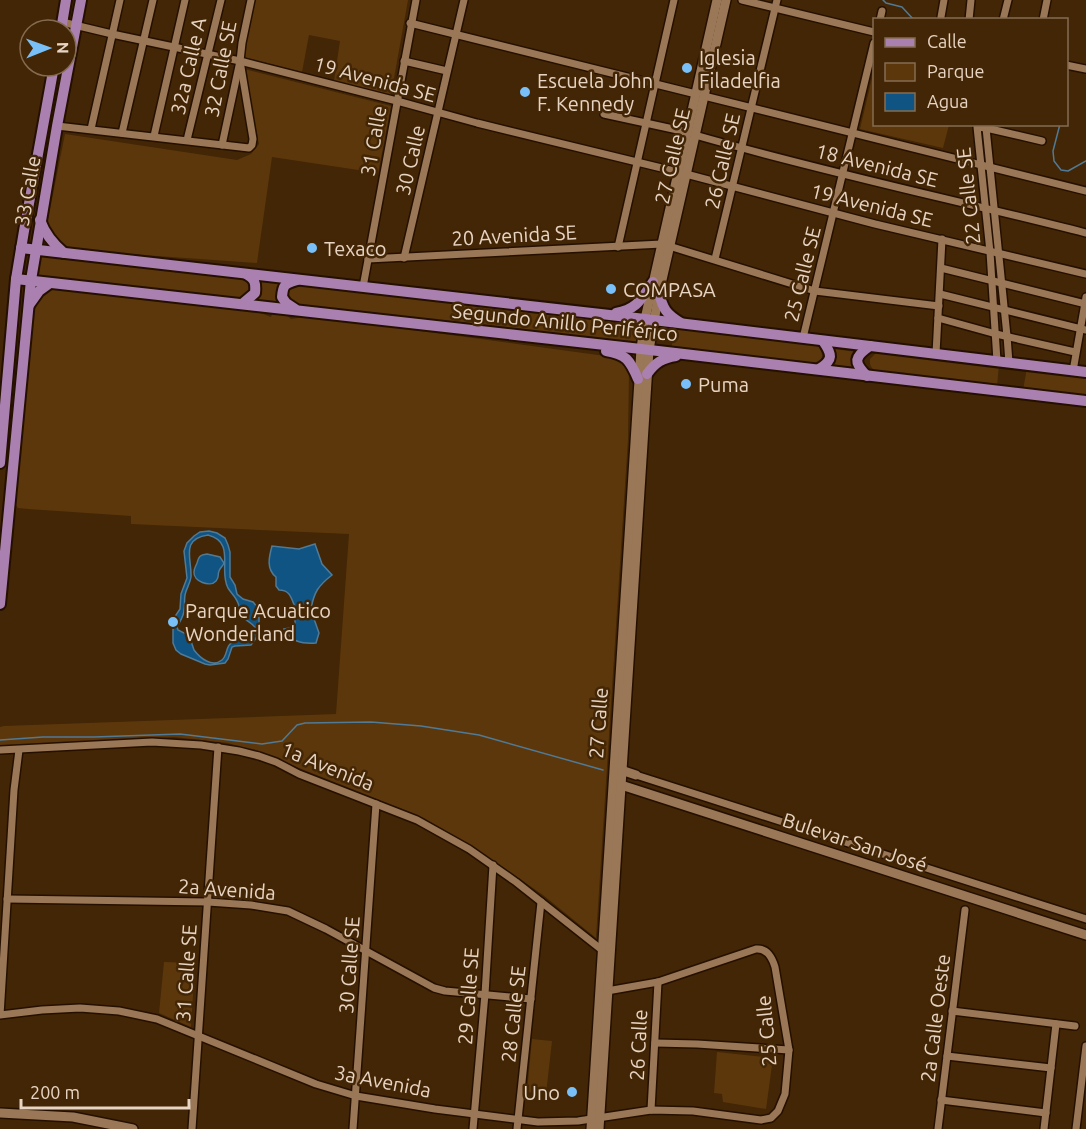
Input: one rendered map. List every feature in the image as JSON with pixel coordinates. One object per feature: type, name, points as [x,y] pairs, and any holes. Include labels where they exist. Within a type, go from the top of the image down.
[{"type":"main road","points":[[63,18],[66,0]]},
{"type":"main road","name":"33 Calle","points":[[77,18],[81,0]]},
{"type":"main road","name":"27 Calle SE","points":[[700,95],[717,0]]},
{"type":"main road","name":"27 Calle SE","points":[[649,320],[653,282],[665,245],[700,95],[726,0]]},
{"type":"main road","name":"33 Calle","points":[[0,463],[16,279],[52,78]]},
{"type":"main road","name":"33 Calle","points":[[0,604],[28,308],[40,281],[40,220],[66,78]]},
{"type":"main road","points":[[40,220],[54,245],[64,253]]},
{"type":"main road","name":"27 Calle SE","points":[[649,320],[659,293],[665,245]]},
{"type":"main road","name":"Segundo Anillo Periférico","points":[[21,248],[605,314],[1086,372]]},
{"type":"main road","points":[[242,304],[255,293],[256,285],[253,278],[246,274]]},
{"type":"main road","name":"Segundo Anillo Periférico","points":[[16,279],[1086,401]]},
{"type":"main road","points":[[297,280],[283,287],[282,297],[286,303],[297,310]]},
{"type":"main road","points":[[28,308],[39,291],[40,281]]},
{"type":"main road","points":[[605,314],[631,309],[640,301],[653,282]]},
{"type":"main road","points":[[659,293],[662,306],[666,311],[671,317],[684,324]]},
{"type":"main road","name":"27 Calle","points":[[594,1122],[608,991],[617,784],[643,376],[649,320]]},
{"type":"main road","points":[[553,339],[621,354],[643,376],[659,361],[668,357],[689,354]]},
{"type":"main road","points":[[819,369],[830,360],[828,348],[823,341]]},
{"type":"main road","points":[[867,376],[857,363],[861,353],[870,346]]},
{"type":"main road","points":[[0,500],[9,511]]},
{"type":"main road","name":"Bulevar San José","points":[[618,769],[636,775]]},
{"type":"main road","name":"27 Calle","points":[[599,1129],[594,1122],[602,950],[617,784]]},
{"type":"main road","name":"Bulevar San José","points":[[617,784],[1086,935]]},
{"type":"main road","points":[[0,1113],[73,1117],[133,1129]]},
{"type":"street","points":[[91,129],[120,0]]},
{"type":"street","points":[[122,133],[153,0]]},
{"type":"street","points":[[154,136],[185,0]]},
{"type":"street","name":"32a Calle A","points":[[187,140],[220,0]]},
{"type":"street","name":"32 Calle SE","points":[[222,145],[251,0]]},
{"type":"street","name":"31 Calle","points":[[363,287],[416,0]]},
{"type":"street","name":"30 Calle","points":[[404,258],[464,0]]},
{"type":"street","points":[[618,246],[674,0]]},
{"type":"street","points":[[742,0],[776,4],[873,32]]},
{"type":"street","points":[[941,17],[944,0]]},
{"type":"street","points":[[969,18],[971,0]]},
{"type":"street","points":[[1004,18],[1008,0]]},
{"type":"street","points":[[1043,18],[1047,0]]},
{"type":"street","name":"26 Calle SE","points":[[715,259],[776,4]]},
{"type":"street","points":[[880,18],[882,11]]},
{"type":"street","points":[[411,23],[1086,191]]},
{"type":"street","name":"19 Avenida SE","points":[[78,26],[240,61],[835,213],[1086,274]]},
{"type":"street","name":"25 Calle SE","points":[[803,338],[853,134],[871,71],[873,52]]},
{"type":"street","points":[[57,126],[249,148],[253,139],[240,61]]},
{"type":"street","points":[[404,61],[447,71]]},
{"type":"street","points":[[1068,65],[1086,69]]},
{"type":"street","name":"18 Avenida SE","points":[[604,114],[1086,233]]},
{"type":"street","name":"22 Calle SE","points":[[977,127],[986,128],[991,167],[1008,336],[1003,362],[996,334],[977,127]]},
{"type":"street","points":[[986,128],[1042,141]]},
{"type":"street","points":[[936,354],[942,239]]},
{"type":"street","name":"20 Avenida SE","points":[[368,259],[665,245],[815,291],[939,306]]},
{"type":"street","points":[[941,268],[992,282],[1086,302],[1083,329],[1073,371]]},
{"type":"street","points":[[940,294],[1083,329]]},
{"type":"street","points":[[938,318],[1076,352]]},
{"type":"street","name":"1a Avenida","points":[[0,750],[177,742],[218,747],[259,756],[417,820],[469,849],[602,950]]},
{"type":"street","name":"31 Calle SE","points":[[192,1129],[218,747]]},
{"type":"street","points":[[0,1015],[14,790],[19,750]]},
{"type":"street","name":"Bulevar San José","points":[[636,775],[1086,919]]},
{"type":"street","name":"30 Calle SE","points":[[353,1129],[376,804]]},
{"type":"street","name":"29 Calle SE","points":[[473,1129],[493,865]]},
{"type":"street","name":"2a Avenida","points":[[8,899],[207,902],[251,905],[288,911],[326,929],[434,988],[531,999]]},
{"type":"street","name":"28 Calle SE","points":[[517,1129],[541,902]]},
{"type":"street","name":"2a Calle Oeste","points":[[938,1129],[964,910]]},
{"type":"street","name":"25 Calle","points":[[658,982],[756,949],[765,951],[773,960],[789,1050],[785,1094],[778,1111],[771,1118]]},
{"type":"street","points":[[608,991],[658,982]]},
{"type":"street","name":"26 Calle","points":[[651,1110],[658,982]]},
{"type":"street","name":"3a Avenida","points":[[0,1015],[80,1008],[118,1011],[157,1019],[316,1084],[356,1096],[435,1109],[538,1122],[594,1122],[651,1110],[693,1111],[761,1120],[771,1118]]},
{"type":"street","points":[[952,1011],[1075,1026]]},
{"type":"street","points":[[1044,1129],[1056,1024]]},
{"type":"street","points":[[655,1043],[789,1050]]},
{"type":"street","points":[[1076,1129],[1086,1046]]},
{"type":"street","points":[[946,1056],[1051,1068]]},
{"type":"street","points":[[941,1100],[1046,1113]]},
{"type":"green space","points":[[255,0],[408,0],[391,95],[334,81],[340,41],[309,35],[302,72],[243,57]]},
{"type":"green space","points":[[244,69],[391,106],[378,173],[272,157],[257,263],[129,254],[59,246],[47,224],[65,134],[237,160],[251,154],[259,144]]},
{"type":"green space","points":[[873,74],[873,126],[949,126],[943,148],[860,129]]},
{"type":"green space","points":[[35,251],[245,274],[255,285],[242,301],[31,280]]},
{"type":"green space","points":[[253,275],[289,279],[282,287],[288,306],[250,301]]},
{"type":"green space","points":[[297,282],[644,320],[640,348],[298,306],[286,297],[285,289]]},
{"type":"green space","points":[[55,288],[250,309],[271,317],[273,312],[284,313],[291,319],[310,316],[620,358],[629,371],[628,439],[596,938],[543,895],[481,852],[424,818],[264,754],[228,743],[174,737],[0,748],[0,727],[4,726],[336,714],[349,534],[131,524],[131,516],[18,508],[14,503],[28,357],[36,301],[45,292]]},
{"type":"green space","points":[[675,326],[816,342],[822,356],[820,361],[813,366],[671,350]]},
{"type":"green space","points":[[833,349],[858,352],[852,358],[852,364],[857,368],[830,364],[836,359]]},
{"type":"green space","points":[[879,350],[999,365],[997,386],[877,373],[870,365],[870,359]]},
{"type":"green space","points":[[1027,368],[1086,374],[1086,398],[1023,390]]},
{"type":"green space","points":[[164,962],[195,963],[191,1027],[159,1013]]},
{"type":"green space","points":[[532,1039],[552,1041],[546,1094],[527,1092]]},
{"type":"green space","points":[[717,1052],[773,1058],[766,1109],[723,1102],[722,1094],[714,1093]]},
{"type":"water","points":[[209,531],[225,538],[230,552],[230,577],[237,594],[253,602],[259,609],[259,634],[251,645],[232,647],[225,663],[210,665],[181,654],[173,643],[174,618],[180,609],[181,594],[187,578],[184,551],[187,543],[200,532]],"holes":[[[208,535],[222,544],[224,550],[225,581],[228,588],[237,601],[242,615],[256,629],[252,638],[231,643],[224,658],[214,663],[200,656],[194,650],[190,636],[178,630],[177,627],[183,614],[185,595],[191,577],[189,557],[191,545],[199,537]]]},
{"type":"water","points":[[315,544],[322,564],[332,575],[317,590],[311,609],[304,607],[296,609],[288,593],[279,590],[276,586],[276,577],[269,563],[272,546],[299,549]]},
{"type":"water","points":[[207,554],[220,557],[224,563],[217,579],[210,584],[199,581],[194,575],[199,557]]},
{"type":"water","points":[[313,616],[319,633],[316,643],[297,641],[290,637],[284,629],[295,627],[295,617]]},
{"type":"waterway","points":[[883,0],[902,7],[912,18]]},
{"type":"waterway","points":[[1059,126],[1053,151],[1054,161],[1061,170],[1068,171],[1086,161]]},
{"type":"waterway","points":[[0,740],[180,734],[262,744],[282,741],[297,725],[305,723],[371,722],[421,726],[479,735],[603,770]]},
{"type":"place","name":"Iglesia Filadelfia","points":[[687,68]]},
{"type":"place","name":"Escuela John F. Kennedy","points":[[525,92]]},
{"type":"place","name":"Texaco","points":[[312,248]]},
{"type":"place","name":"COMPASA","points":[[611,289]]},
{"type":"place","name":"Puma","points":[[686,384]]},
{"type":"place","name":"Parque Acuatico Wonderland","points":[[173,622]]},
{"type":"place","name":"Uno","points":[[572,1092]]}]
